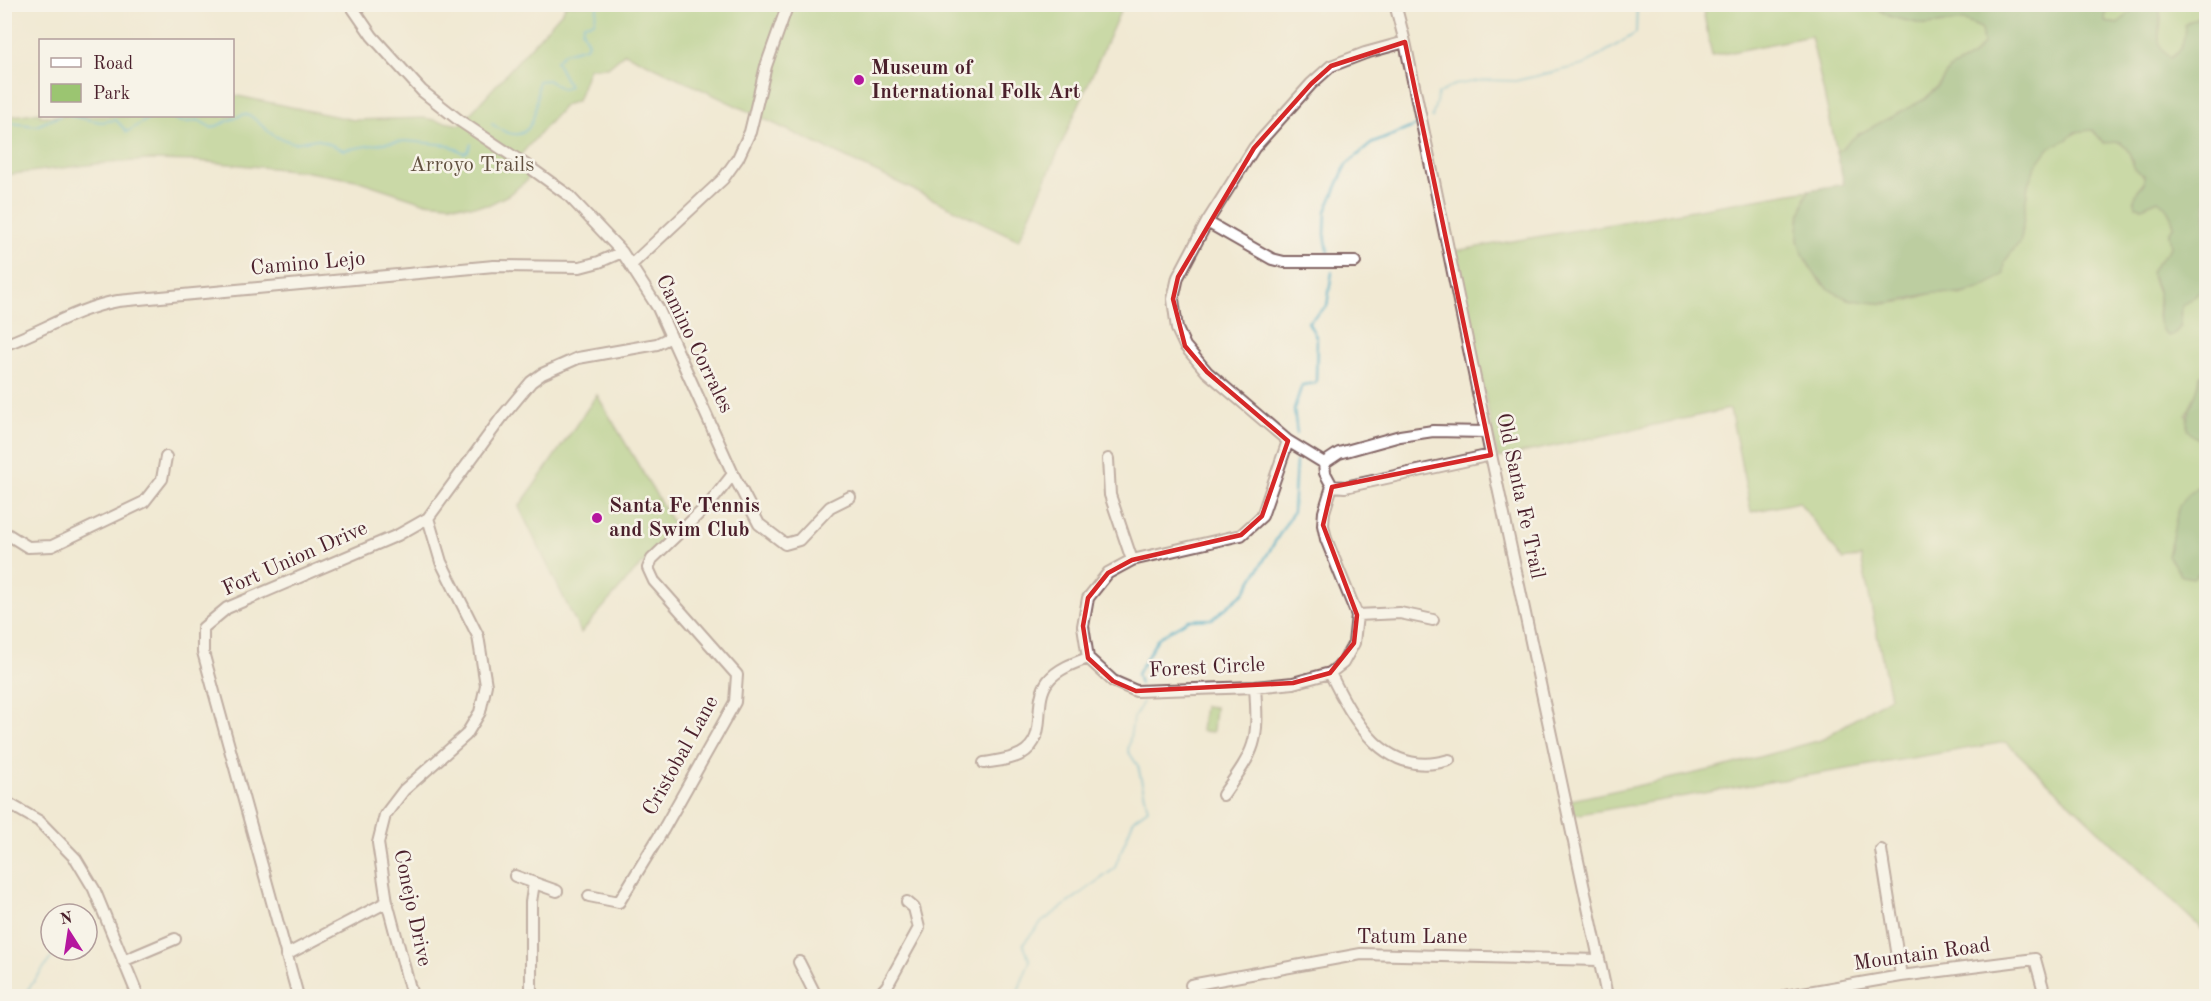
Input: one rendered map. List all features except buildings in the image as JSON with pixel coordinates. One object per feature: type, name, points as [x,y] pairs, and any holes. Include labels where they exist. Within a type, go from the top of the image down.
[{"type":"street","name":"Camino Corrales","points":[[350,4],[372,36],[422,91],[460,121],[568,195],[622,252],[658,308],[759,524],[785,544],[799,540],[830,507],[850,497]]},
{"type":"street","points":[[631,265],[723,179],[738,158],[750,132],[766,66],[788,4]]},
{"type":"street","name":"Old Santa Fe Trail","points":[[1395,4],[1405,42],[1607,996]]},
{"type":"street","points":[[1324,463],[1288,441],[1207,372],[1185,346],[1177,329],[1173,299],[1178,277],[1207,222],[1254,148],[1311,84],[1331,66],[1365,53],[1405,42]]},
{"type":"street","points":[[1207,222],[1272,259],[1291,262],[1355,262]]},
{"type":"street","name":"Camino Lejo","points":[[4,345],[35,334],[84,309],[118,301],[494,266],[580,267],[600,262],[622,252]]},
{"type":"street","name":"Fort Union Drive","points":[[298,996],[203,652],[203,628],[228,608],[398,535],[428,518],[531,381],[578,358],[657,344],[671,337]]},
{"type":"street","points":[[1324,463],[1339,453],[1400,435],[1433,431],[1486,432]]},
{"type":"street","points":[[984,763],[1011,758],[1029,748],[1036,739],[1042,695],[1047,682],[1064,668],[1088,658],[1083,626],[1088,598],[1108,573],[1132,560],[1241,535],[1262,516],[1288,441]]},
{"type":"street","points":[[1332,486],[1357,485],[1491,455]]},
{"type":"street","points":[[4,532],[28,547],[52,546],[144,502],[162,479],[166,457]]},
{"type":"street","points":[[1108,459],[1110,495],[1132,560]]},
{"type":"street","points":[[1324,463],[1325,473],[1332,486],[1324,512],[1323,525],[1326,539],[1357,615],[1354,643],[1342,663],[1330,673],[1351,713],[1364,731],[1391,755],[1402,761],[1418,764],[1432,765],[1449,760]]},
{"type":"street","name":"Cristobal Lane","points":[[589,896],[619,902],[663,830],[735,702],[737,675],[654,581],[648,568],[652,559],[711,502],[734,474]]},
{"type":"street","name":"Conejo Drive","points":[[412,996],[387,902],[378,843],[385,815],[404,790],[466,735],[480,712],[486,685],[478,636],[441,562],[428,518]]},
{"type":"street","points":[[1357,615],[1400,613],[1433,620]]},
{"type":"street","name":"Forest Circle","points":[[1088,658],[1113,681],[1136,691],[1255,687],[1293,683],[1330,673]]},
{"type":"street","points":[[1223,795],[1244,765],[1254,745],[1257,733],[1255,687]]},
{"type":"street","points":[[4,801],[39,821],[76,859],[94,889],[138,996]]},
{"type":"street","points":[[1881,850],[1901,976]]},
{"type":"street","points":[[515,876],[557,891]]},
{"type":"street","points":[[531,996],[531,902],[534,883]]},
{"type":"street","points":[[286,955],[387,902]]},
{"type":"street","points":[[878,996],[887,986],[919,928],[914,908],[907,903]]},
{"type":"street","points":[[123,961],[175,939]]},
{"type":"street","name":"Tatum Lane","points":[[1191,985],[1361,954],[1599,960]]},
{"type":"street","name":"Mountain Road","points":[[1785,996],[1901,976],[2035,959],[2043,988]]},
{"type":"street","points":[[799,962],[816,996]]},
{"type":"highlighted area","points":[[1405,42],[1491,455],[1332,487],[1323,525],[1357,615],[1354,643],[1330,673],[1293,683],[1136,691],[1113,681],[1088,658],[1083,626],[1088,598],[1108,573],[1132,560],[1241,535],[1262,516],[1288,441],[1207,372],[1185,346],[1173,299],[1178,277],[1254,148],[1311,84],[1331,66]]},
{"type":"green space","name":"Arroyo Trails","points":[[566,5],[1123,5],[1019,240],[625,53],[608,67],[589,68],[577,101],[565,105],[515,161],[531,172],[526,181],[508,195],[488,205],[423,202],[356,180],[302,171],[198,161],[147,160],[5,175],[5,117],[39,112],[39,117],[234,117],[234,95],[354,120],[424,118],[460,125]]},
{"type":"green space","points":[[1702,5],[1870,5],[1891,17],[1926,25],[1965,21],[1981,28],[1983,44],[1972,57],[1949,69],[1938,86],[1925,99],[1857,135],[1837,152],[1811,36],[1712,56]]},
{"type":"green space","points":[[1870,5],[2106,5],[2105,22],[2118,24],[2137,5],[2159,5],[2159,40],[2164,52],[2170,58],[2178,52],[2182,44],[2185,25],[2199,16],[2206,17],[2206,278],[2201,290],[2182,306],[2177,332],[2168,336],[2160,326],[2160,301],[2157,286],[2150,272],[2171,247],[2169,234],[2174,225],[2172,217],[2158,200],[2142,207],[2136,206],[2134,199],[2144,183],[2144,175],[2135,169],[2128,151],[2120,142],[2104,143],[2092,130],[2075,132],[2068,139],[2049,148],[2035,167],[2028,184],[2021,240],[2005,261],[2004,274],[1989,284],[1964,293],[1929,294],[1882,303],[1858,301],[1839,295],[1823,283],[1807,262],[1798,239],[1798,226],[1809,190],[1844,184],[1837,152],[1857,135],[1925,99],[1938,86],[1949,69],[1972,57],[1983,44],[1981,28],[1965,21],[1926,25],[1891,17]]},
{"type":"green space","points":[[2106,5],[2140,5],[2119,24],[2105,22]]},
{"type":"green space","points":[[2157,5],[2206,6],[2206,17],[2199,16],[2179,52],[2170,58],[2164,53],[2158,40],[2161,15]]},
{"type":"green space","points":[[2081,130],[2092,130],[2126,148],[2136,170],[2144,175],[2144,183],[2138,190],[2142,207],[2158,200],[2172,217],[2174,225],[2169,234],[2171,247],[2150,272],[2159,295],[2158,318],[2181,326],[2182,306],[2201,290],[2206,278],[2206,372],[2200,376],[2199,389],[2186,415],[2197,438],[2206,443],[2206,480],[2170,545],[2193,578],[2206,567],[2206,933],[2006,742],[1574,815],[1571,800],[1719,768],[1821,740],[1890,697],[1861,557],[1843,560],[1799,502],[1751,512],[1730,409],[1498,458],[1454,251],[1809,190],[1799,219],[1798,241],[1806,261],[1820,282],[1847,299],[1884,304],[1906,301],[1936,292],[1961,295],[1973,289],[2005,261],[2021,240],[2028,184],[2035,167],[2048,148]]},
{"type":"green space","points":[[2206,372],[2206,443],[2187,429],[2187,421],[2200,376]]},
{"type":"green space","name":"Santa Fe Tennis and Swim Club","points":[[597,395],[677,530],[633,573],[581,633],[519,507]]},
{"type":"green space","points":[[2206,480],[2206,567],[2193,578],[2182,576],[2168,556],[2179,505],[2188,494]]},
{"type":"green space","points":[[1204,706],[1215,707],[1213,732],[1201,731]]},
{"type":"waterway","points":[[492,124],[506,132],[516,134],[524,132],[534,116],[538,81],[548,80],[562,89],[569,86],[556,61],[564,53],[586,47],[588,43],[582,30],[584,24],[594,22],[598,4]]},
{"type":"waterway","points":[[1432,118],[1438,94],[1454,85],[1484,80],[1515,81],[1584,65],[1636,33],[1637,4]]},
{"type":"waterway","points":[[172,117],[184,122],[198,120],[212,128],[244,114],[251,116],[274,136],[294,143],[317,139],[344,150],[405,141],[449,145],[464,153],[468,151],[471,144]]},
{"type":"waterway","points":[[4,127],[11,123],[36,126],[58,117]]},
{"type":"waterway","points":[[75,117],[101,122],[116,120],[127,132],[151,117]]},
{"type":"waterway","points":[[1328,252],[1325,234],[1326,211],[1346,165],[1371,144],[1415,126]]},
{"type":"waterway","points":[[1297,434],[1294,409],[1302,385],[1316,383],[1317,338],[1308,322],[1327,306],[1332,272]]},
{"type":"waterway","points":[[1140,684],[1137,674],[1158,638],[1188,620],[1212,619],[1244,593],[1293,512],[1296,462]]},
{"type":"waterway","points":[[1016,996],[1030,961],[1023,944],[1042,922],[1114,869],[1134,819],[1148,809],[1138,766],[1128,751],[1133,719],[1143,702]]},
{"type":"waterway","points":[[23,996],[48,962]]},
{"type":"place","name":"Museum of International Folk Art","points":[[859,80]]},
{"type":"place","name":"Santa Fe Tennis and Swim Club","points":[[597,518]]}]
